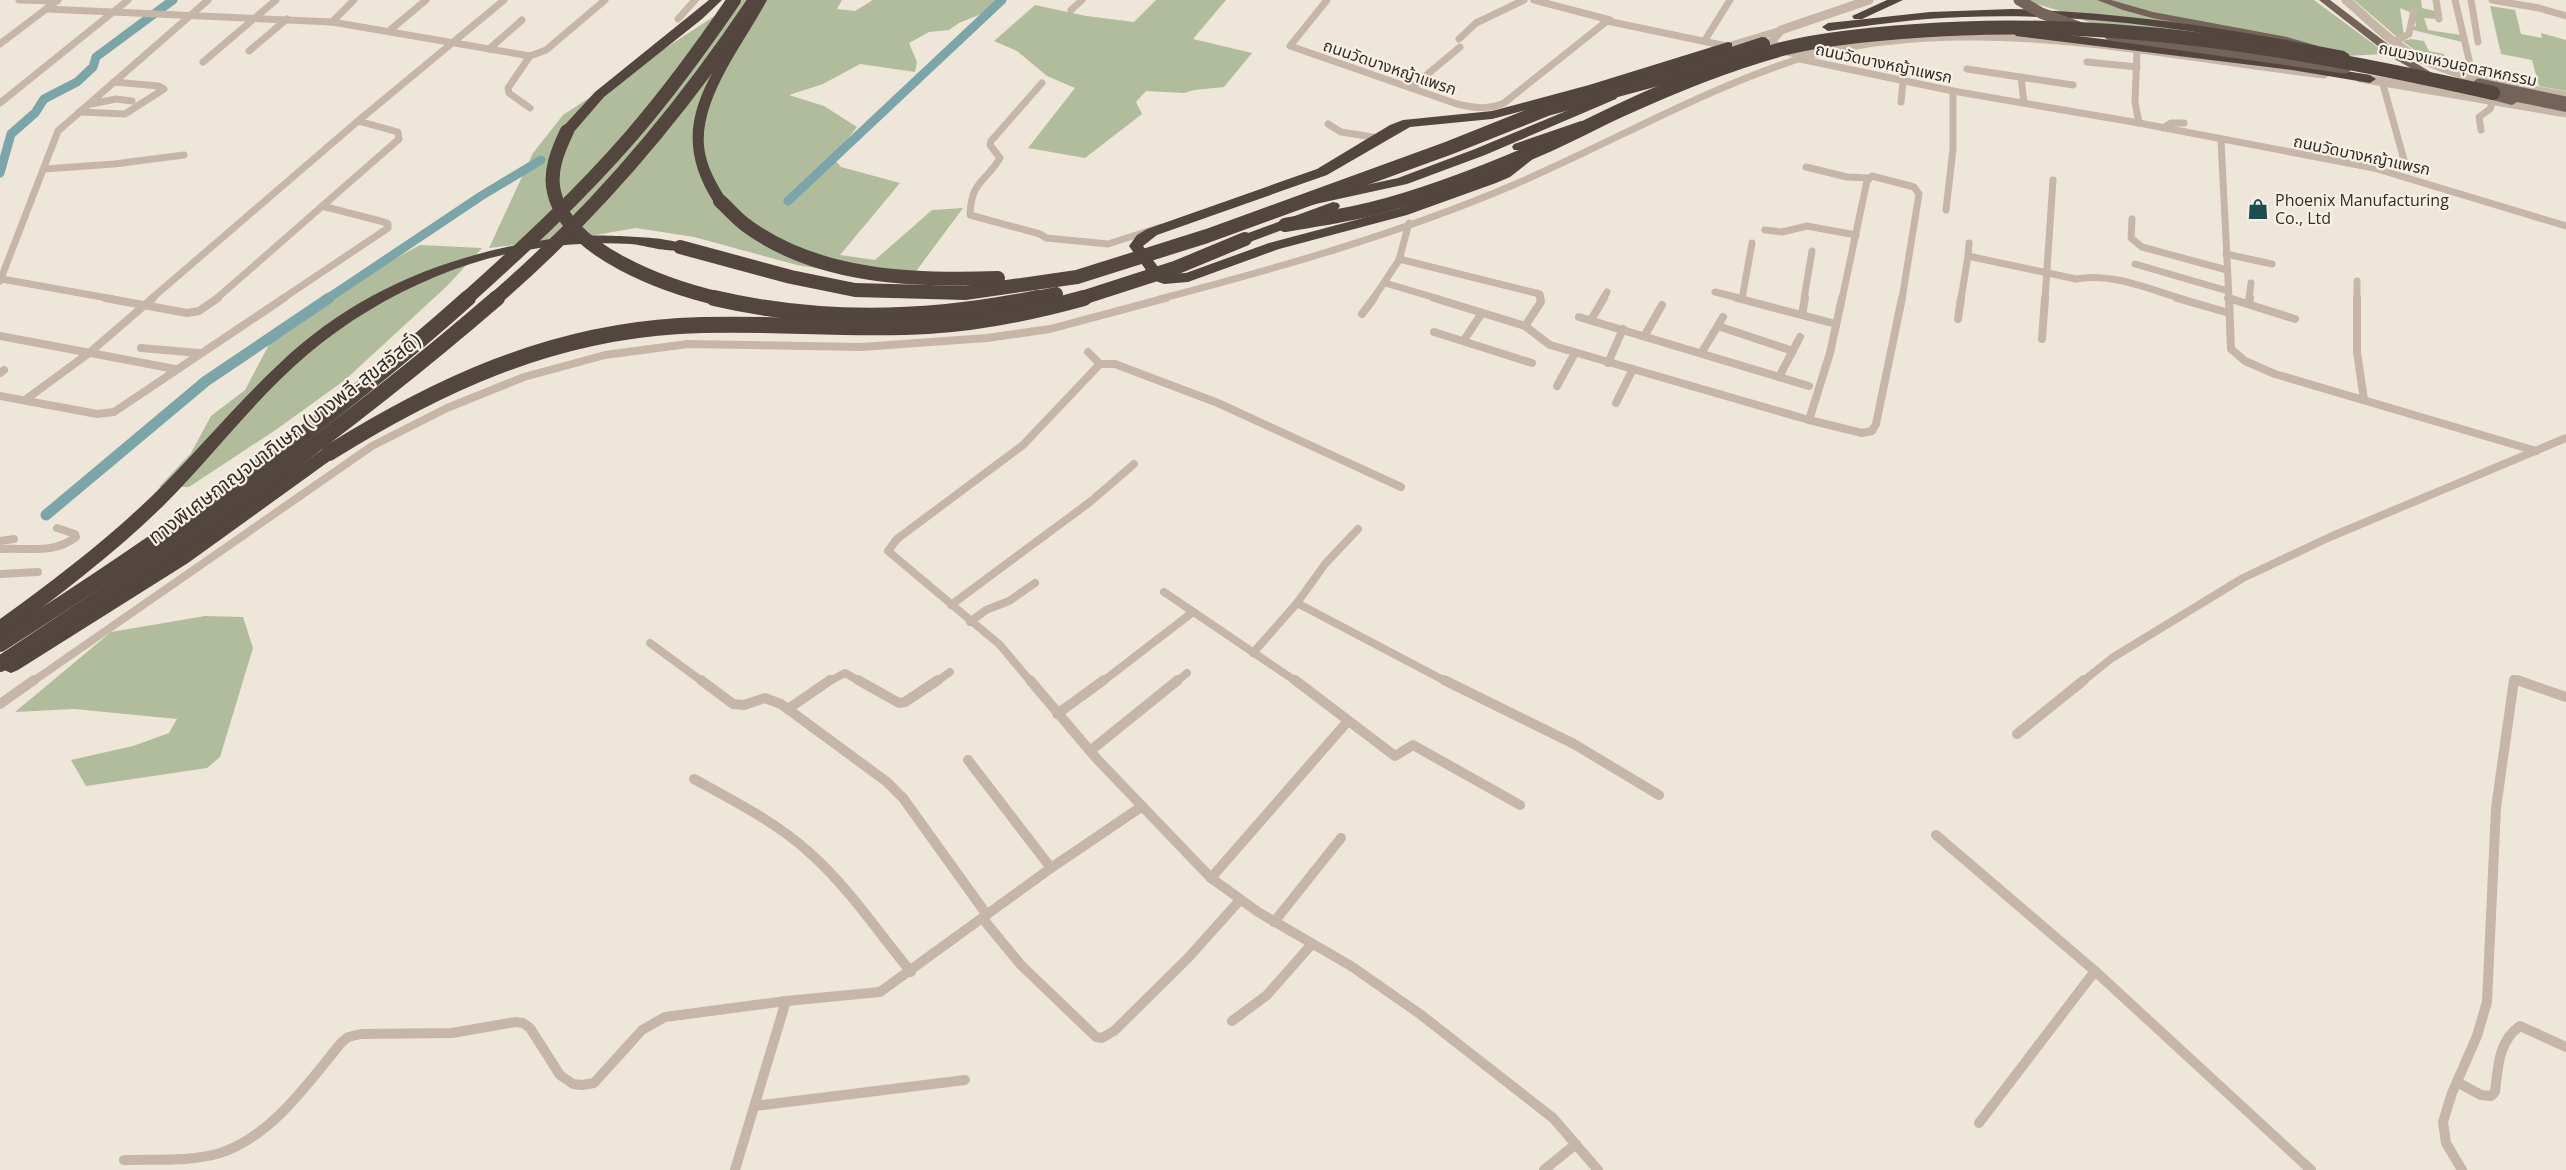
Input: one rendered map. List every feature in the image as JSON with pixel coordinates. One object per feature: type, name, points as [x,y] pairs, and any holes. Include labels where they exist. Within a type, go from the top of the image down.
[{"type":"highway","points":[[716,0],[685,28],[597,96],[579,114],[558,149],[552,166],[554,194],[558,207],[597,248],[649,278],[690,292],[760,307],[819,314],[885,316],[982,308],[1046,297],[1103,283],[1245,239],[1321,209],[1390,192],[1613,113],[1697,79],[1786,49],[1841,34],[1908,23],[1999,18],[2068,19],[2183,30],[2254,41],[2493,96]]},
{"type":"highway","name":"ทางพิเศษกาญจนาภิเษก (บางพลี-สุขสวัสดิ์)","points":[[0,644],[113,569],[276,454],[398,359],[543,228],[594,177],[675,82],[734,0]]},
{"type":"highway","name":"ทางพิเศษกาญจนาภิเษก (บางพลี-สุขสวัสดิ์)","points":[[0,664],[133,576],[269,480],[418,366],[491,303],[567,232],[618,179],[696,85],[755,0]]},
{"type":"highway","points":[[760,0],[710,87],[703,105],[697,132],[699,161],[711,189],[730,213],[759,234],[797,252],[847,268],[904,278],[959,280],[1014,277],[1089,263],[1216,223],[1286,206]]},
{"type":"highway","points":[[0,629],[86,565],[123,533],[190,468],[286,366],[317,338],[336,323],[388,293],[465,261],[543,244],[584,240],[634,240],[680,247],[791,277],[855,290],[965,293],[1077,277],[1126,264],[1207,236],[1449,148],[1546,109],[1654,80],[1762,44],[1828,27],[1897,0]]},
{"type":"highway","points":[[1828,27],[1965,13],[2083,15],[2140,19],[2218,30],[2344,55]]},
{"type":"highway","points":[[1786,49],[1873,37],[1954,31],[2043,35],[2181,51],[2376,80]]},
{"type":"highway","points":[[1537,150],[1505,174],[1491,180],[1402,212],[1300,238],[1188,277],[1164,279],[1158,277],[1136,246],[1152,232],[1322,172],[1395,128],[1420,121],[1492,115],[1593,88],[1728,46]]},
{"type":"highway","points":[[1285,225],[1393,203],[1537,150],[1613,113]]},
{"type":"highway","points":[[0,672],[144,584],[377,422],[436,390],[519,356],[577,340],[642,328],[738,324],[876,328],[944,325],[993,319],[1033,312],[1109,292],[1179,267],[1245,239]]},
{"type":"main road","name":"ถนนวงแหวนอุตสาหกรรม","points":[[2019,0],[2066,23],[2121,38],[2351,69],[2566,109]]},
{"type":"main road","name":"ถนนวงแหวนอุตสาหกรรม","points":[[2102,0],[2143,12],[2257,33],[2344,55],[2566,102]]},
{"type":"main road","points":[[2324,0],[2412,66],[2454,86],[2512,102]]},
{"type":"main road","points":[[2335,0],[2361,21],[2408,52]]},
{"type":"street","points":[[19,0],[57,1]]},
{"type":"street","points":[[0,103],[128,0]]},
{"type":"street","points":[[208,0],[58,131],[1,280],[187,313],[199,311],[222,295],[399,139],[398,132],[358,122]]},
{"type":"street","points":[[203,62],[276,0]]},
{"type":"street","points":[[332,22],[354,0]]},
{"type":"street","points":[[389,31],[426,0]]},
{"type":"street","points":[[25,400],[89,352],[504,0]]},
{"type":"street","points":[[46,9],[332,22],[530,56],[546,50],[605,0]]},
{"type":"street","points":[[678,18],[695,0]]},
{"type":"street","points":[[1071,10],[1082,0]]},
{"type":"street","name":"ถนนวัดบางหญ้าแพรก","points":[[1327,0],[1290,46],[1457,104],[1480,109],[1497,106],[1601,24],[1613,21]]},
{"type":"street","points":[[1411,88],[1459,43],[1476,23],[1524,0]]},
{"type":"street","points":[[1534,0],[1613,21],[1728,46],[1772,66]]},
{"type":"street","points":[[1705,40],[1730,0]]},
{"type":"street","points":[[1728,46],[1869,0]]},
{"type":"street","points":[[2346,0],[2408,52],[2455,70],[2566,96]]},
{"type":"street","points":[[2436,0],[2439,19]]},
{"type":"street","points":[[2455,0],[2471,68]]},
{"type":"street","points":[[2471,0],[2478,42]]},
{"type":"street","points":[[2492,0],[2539,8],[2566,16]]},
{"type":"street","points":[[2538,0],[2539,8]]},
{"type":"street","points":[[0,44],[57,1]]},
{"type":"street","points":[[2395,40],[2406,38],[2409,34],[2414,10]]},
{"type":"street","points":[[249,51],[287,19]]},
{"type":"street","points":[[489,49],[522,20]]},
{"type":"street","points":[[1781,30],[1773,39],[1773,44],[1783,51],[1800,54],[1898,39],[2016,38],[2376,80],[2493,96],[2566,113]]},
{"type":"street","points":[[0,32],[15,33]]},
{"type":"street","points":[[1798,59],[1827,51]]},
{"type":"street","points":[[2137,52],[2134,90],[2139,123]]},
{"type":"street","points":[[530,56],[508,88],[509,93],[530,108]]},
{"type":"street","name":"ถนนวัดบางหญ้าแพรก","points":[[0,704],[372,446],[419,419],[493,387],[558,366],[633,349],[712,343],[796,347],[903,346],[999,338],[1050,329],[1353,244],[1509,186],[1673,109],[1772,66],[1798,59],[1903,82],[2139,123],[2374,168],[2566,226]]},
{"type":"street","points":[[2087,62],[2137,67]]},
{"type":"street","points":[[1967,69],[2073,85]]},
{"type":"street","points":[[2021,77],[2024,103]]},
{"type":"street","points":[[2376,80],[2406,167]]},
{"type":"street","points":[[80,112],[125,114],[164,89],[159,86],[114,82]]},
{"type":"street","points":[[1042,82],[991,141],[990,145],[1000,158],[974,187],[971,194],[970,215],[1040,234],[1046,238],[1092,243],[1116,242],[1147,228],[1171,226]]},
{"type":"street","points":[[1901,102],[1903,82]]},
{"type":"street","points":[[1946,210],[1953,149],[1953,91]]},
{"type":"street","points":[[2481,130],[2479,117],[2490,109],[2493,96]]},
{"type":"street","points":[[88,105],[116,99],[132,101]]},
{"type":"street","points":[[2163,128],[2171,123],[2184,123]]},
{"type":"street","points":[[1328,124],[1341,132],[1379,138]]},
{"type":"street","points":[[2221,140],[2231,349],[2242,360],[2275,374],[2536,451]]},
{"type":"street","points":[[45,169],[114,164],[184,155]]},
{"type":"street","points":[[1385,283],[1525,326],[1550,345],[1575,353],[1809,420],[1862,433],[1872,431],[1876,424],[1904,288],[1919,194],[1917,189],[1878,177],[1847,177],[1806,167]]},
{"type":"street","points":[[1809,420],[1830,353],[1869,178]]},
{"type":"street","points":[[2042,339],[2053,180]]},
{"type":"street","points":[[0,396],[97,414],[114,412],[388,228],[388,224],[384,222],[322,206]]},
{"type":"street","points":[[2132,219],[2131,238],[2142,247],[2227,270]]},
{"type":"street","points":[[1362,314],[1399,260],[1407,243],[1409,223]]},
{"type":"street","points":[[1765,230],[1782,232],[1807,226],[1856,235]]},
{"type":"street","points":[[1742,299],[1752,243]]},
{"type":"street","points":[[1958,319],[1969,243]]},
{"type":"street","points":[[1802,315],[1812,251]]},
{"type":"street","points":[[2226,254],[2272,264]]},
{"type":"street","points":[[1968,256],[2076,279],[2092,276],[2109,278],[2229,314]]},
{"type":"street","points":[[1399,260],[1540,294],[1541,302],[1525,326]]},
{"type":"street","points":[[2135,264],[2228,294],[2249,304],[2295,319]]},
{"type":"street","points":[[2357,281],[2357,352],[2364,400]]},
{"type":"street","points":[[2249,304],[2251,283]]},
{"type":"street","points":[[1591,320],[1607,292]]},
{"type":"street","points":[[1715,292],[1836,324]]},
{"type":"street","points":[[1645,335],[1662,305]]},
{"type":"street","points":[[1464,340],[1482,313]]},
{"type":"street","points":[[1579,317],[1702,352],[1809,386]]},
{"type":"street","points":[[1702,352],[1723,317]]},
{"type":"street","points":[[1718,326],[1793,351]]},
{"type":"street","points":[[1608,363],[1623,329]]},
{"type":"street","points":[[1434,332],[1532,363]]},
{"type":"street","points":[[0,336],[175,369]]},
{"type":"street","points":[[1779,377],[1800,337]]},
{"type":"street","points":[[141,348],[199,353]]},
{"type":"street","points":[[1088,352],[1100,364],[1115,364],[1218,403],[1401,487]]},
{"type":"street","points":[[1557,386],[1575,353]]},
{"type":"street","points":[[1100,364],[1023,445],[897,539],[888,550],[890,555],[1000,645],[1090,752],[1210,878],[1274,922],[1351,966],[1413,1009],[1553,1118],[1598,1170]]},
{"type":"street","points":[[1616,403],[1633,369]]},
{"type":"street","points":[[2017,734],[2112,658],[2243,578],[2330,537],[2566,438]]},
{"type":"street","points":[[951,605],[1090,502],[1134,464]]},
{"type":"street","points":[[0,549],[19,547],[38,551],[68,544],[76,537],[75,534],[57,528]]},
{"type":"street","points":[[1253,653],[1297,603],[1325,564],[1358,529]]},
{"type":"street","points":[[0,541],[14,539]]},
{"type":"street","points":[[0,573],[38,572]]},
{"type":"street","points":[[970,622],[986,610],[1009,602],[1035,583]]},
{"type":"street","points":[[1164,592],[1395,756],[1409,745],[1418,747],[1520,805]]},
{"type":"street","points":[[1297,603],[1431,674],[1574,744],[1659,795]]},
{"type":"street","points":[[1057,714],[1127,664],[1193,612]]},
{"type":"street","points":[[650,644],[732,704],[746,704],[765,698],[788,709],[896,790],[1021,965],[1067,1006],[1096,1037],[1102,1038],[1114,1031],[1188,958],[1240,900]]},
{"type":"street","points":[[788,709],[838,675],[845,673],[899,703],[905,702],[950,672]]},
{"type":"street","points":[[1090,752],[1187,673]]},
{"type":"street","points":[[2462,1170],[2446,1143],[2443,1122],[2477,1036],[2487,1002],[2496,808],[2514,679],[2566,697]]},
{"type":"street","points":[[1210,878],[1348,721]]},
{"type":"street","points":[[968,760],[1051,868]]},
{"type":"street","points":[[694,779],[742,806],[810,853],[830,873],[911,972]]},
{"type":"street","points":[[124,1160],[192,1157],[220,1153],[245,1140],[261,1129],[298,1095],[348,1037],[361,1034],[452,1033],[493,1024],[523,1023],[530,1028],[560,1075],[573,1084],[582,1085],[594,1083],[642,1030],[664,1017],[786,1001],[880,992],[911,972],[1051,868],[1141,807]]},
{"type":"street","points":[[1936,835],[2095,971],[2312,1170]]},
{"type":"street","points":[[1274,922],[1341,838]]},
{"type":"street","points":[[1232,1021],[1267,995],[1312,944]]},
{"type":"street","points":[[1979,1123],[2095,971]]},
{"type":"street","points":[[735,1170],[786,1001]]},
{"type":"street","points":[[2457,1082],[2481,1095],[2491,1096],[2495,1092],[2503,1044],[2511,1030],[2520,1026],[2566,1047]]},
{"type":"street","points":[[755,1106],[965,1080]]},
{"type":"street","points":[[1544,1170],[1576,1144]]},
{"type":"green space","points":[[739,0],[842,0],[837,9],[855,11],[873,0],[997,0],[981,14],[949,30],[929,32],[909,43],[917,62],[915,72],[860,64],[823,84],[789,95],[824,106],[857,127],[833,158],[841,167],[900,183],[840,255],[875,260],[932,210],[963,208],[911,278],[839,272],[797,265],[694,237],[636,228],[584,237],[489,248],[533,153],[563,115]]},
{"type":"green space","points":[[1156,0],[1226,0],[1193,39],[1252,53],[1224,87],[1184,93],[1146,91],[1136,102],[1142,114],[1085,158],[1028,148],[1075,88],[1047,76],[1017,51],[994,41],[1035,5],[1086,16],[1134,22]]},
{"type":"green space","points":[[2023,0],[2314,0],[2387,54],[2280,59],[2107,29]]},
{"type":"green space","points":[[2354,0],[2421,0],[2422,8],[2435,11],[2437,19],[2424,18],[2428,30],[2461,35],[2462,42],[2413,30],[2411,28],[2416,26],[2414,14],[2400,8],[2404,36],[2397,37]]},
{"type":"green space","points":[[2490,6],[2515,10],[2521,34],[2542,38],[2541,33],[2566,40],[2566,91],[2539,86],[2532,60],[2501,54]]},
{"type":"green space","points":[[2411,39],[2424,41],[2429,51],[2444,54],[2446,63],[2421,54],[2402,41]]},
{"type":"green space","points":[[420,245],[482,248],[447,286],[345,380],[277,429],[189,487],[159,487],[191,453],[211,416],[245,390],[271,341],[359,278]]},
{"type":"green space","points":[[205,616],[243,617],[253,648],[220,757],[207,768],[86,786],[71,760],[133,746],[169,733],[177,719],[74,709],[15,712],[111,632]]},
{"type":"waterway","points":[[0,173],[11,134],[35,113],[44,99],[77,82],[93,67],[96,57],[173,0]]},
{"type":"waterway","points":[[788,201],[1002,0]]},
{"type":"waterway","points":[[327,299],[481,196],[541,160]]},
{"type":"waterway","points":[[46,515],[206,381],[329,298]]},
{"type":"place","name":"Phoenix Manufacturing Co., Ltd","points":[[2258,209]]}]
